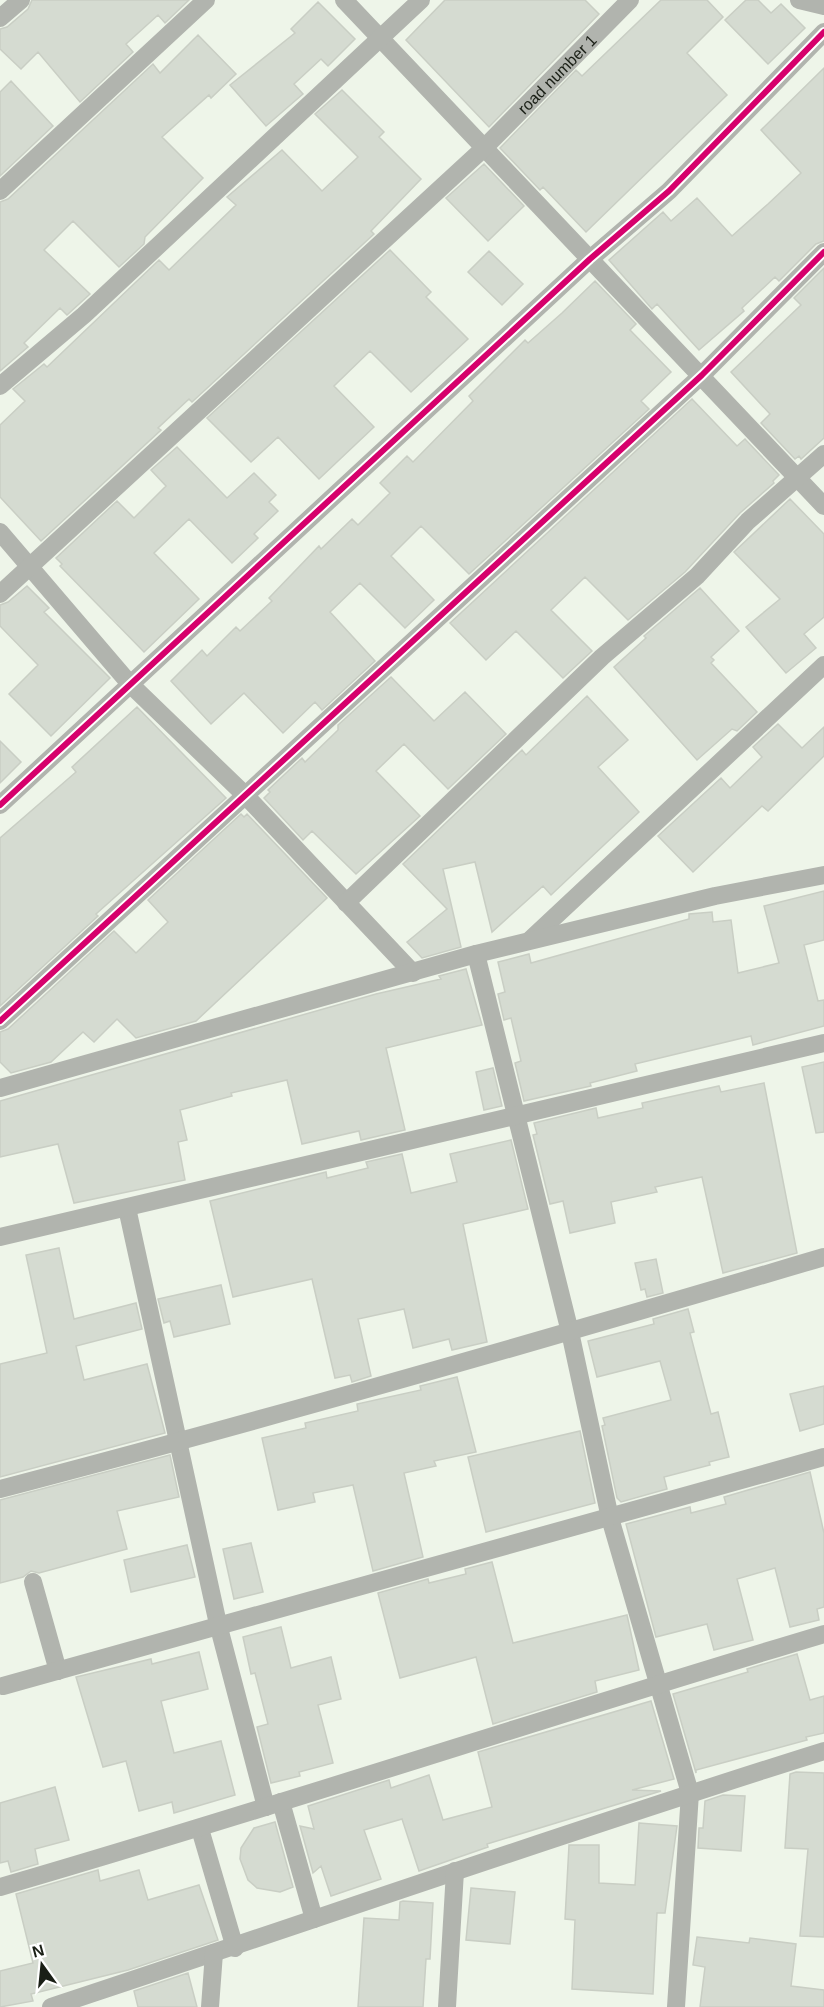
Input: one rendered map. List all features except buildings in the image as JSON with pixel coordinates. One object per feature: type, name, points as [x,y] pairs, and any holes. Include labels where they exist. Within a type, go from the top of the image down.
[{"type":"street","points":[[0,18],[21,0]]},
{"type":"street","points":[[0,191],[206,0]]},
{"type":"street","points":[[344,0],[824,506]]},
{"type":"street","points":[[0,386],[84,315],[421,0]]},
{"type":"street","name":"road number 1","points":[[0,594],[483,149],[630,0]]},
{"type":"street","points":[[799,0],[822,3]]},
{"type":"street","points":[[0,805],[590,259],[669,190],[824,32]]},
{"type":"street","points":[[0,1021],[702,375],[824,252]]},
{"type":"street","points":[[345,903],[602,657],[697,576],[748,521],[824,454]]},
{"type":"street","points":[[0,532],[130,684],[244,795],[413,973]]},
{"type":"street","points":[[530,940],[824,665]]},
{"type":"street","points":[[0,1088],[476,954],[715,896],[820,874]]},
{"type":"street","points":[[476,954],[570,1332],[610,1518],[690,1793],[676,2007]]},
{"type":"street","points":[[0,1237],[518,1117],[824,1043]]},
{"type":"street","points":[[127,1208],[218,1624],[274,1805],[314,1919]]},
{"type":"street","points":[[0,1489],[179,1443],[824,1257]]},
{"type":"street","points":[[3,1686],[218,1624],[610,1518],[824,1457]]},
{"type":"street","points":[[33,1582],[58,1671]]},
{"type":"street","points":[[0,1887],[200,1829],[659,1683],[824,1634]]},
{"type":"street","points":[[51,2007],[235,1948],[314,1919],[690,1793],[824,1751]]},
{"type":"street","points":[[200,1829],[235,1948]]},
{"type":"street","points":[[447,2007],[455,1871]]},
{"type":"street","points":[[210,2007],[214,1953]]},
{"type":"cycle path","points":[[0,805],[590,259],[669,191],[824,32]]},
{"type":"cycle path","points":[[0,1021],[702,375],[824,252]]}]
